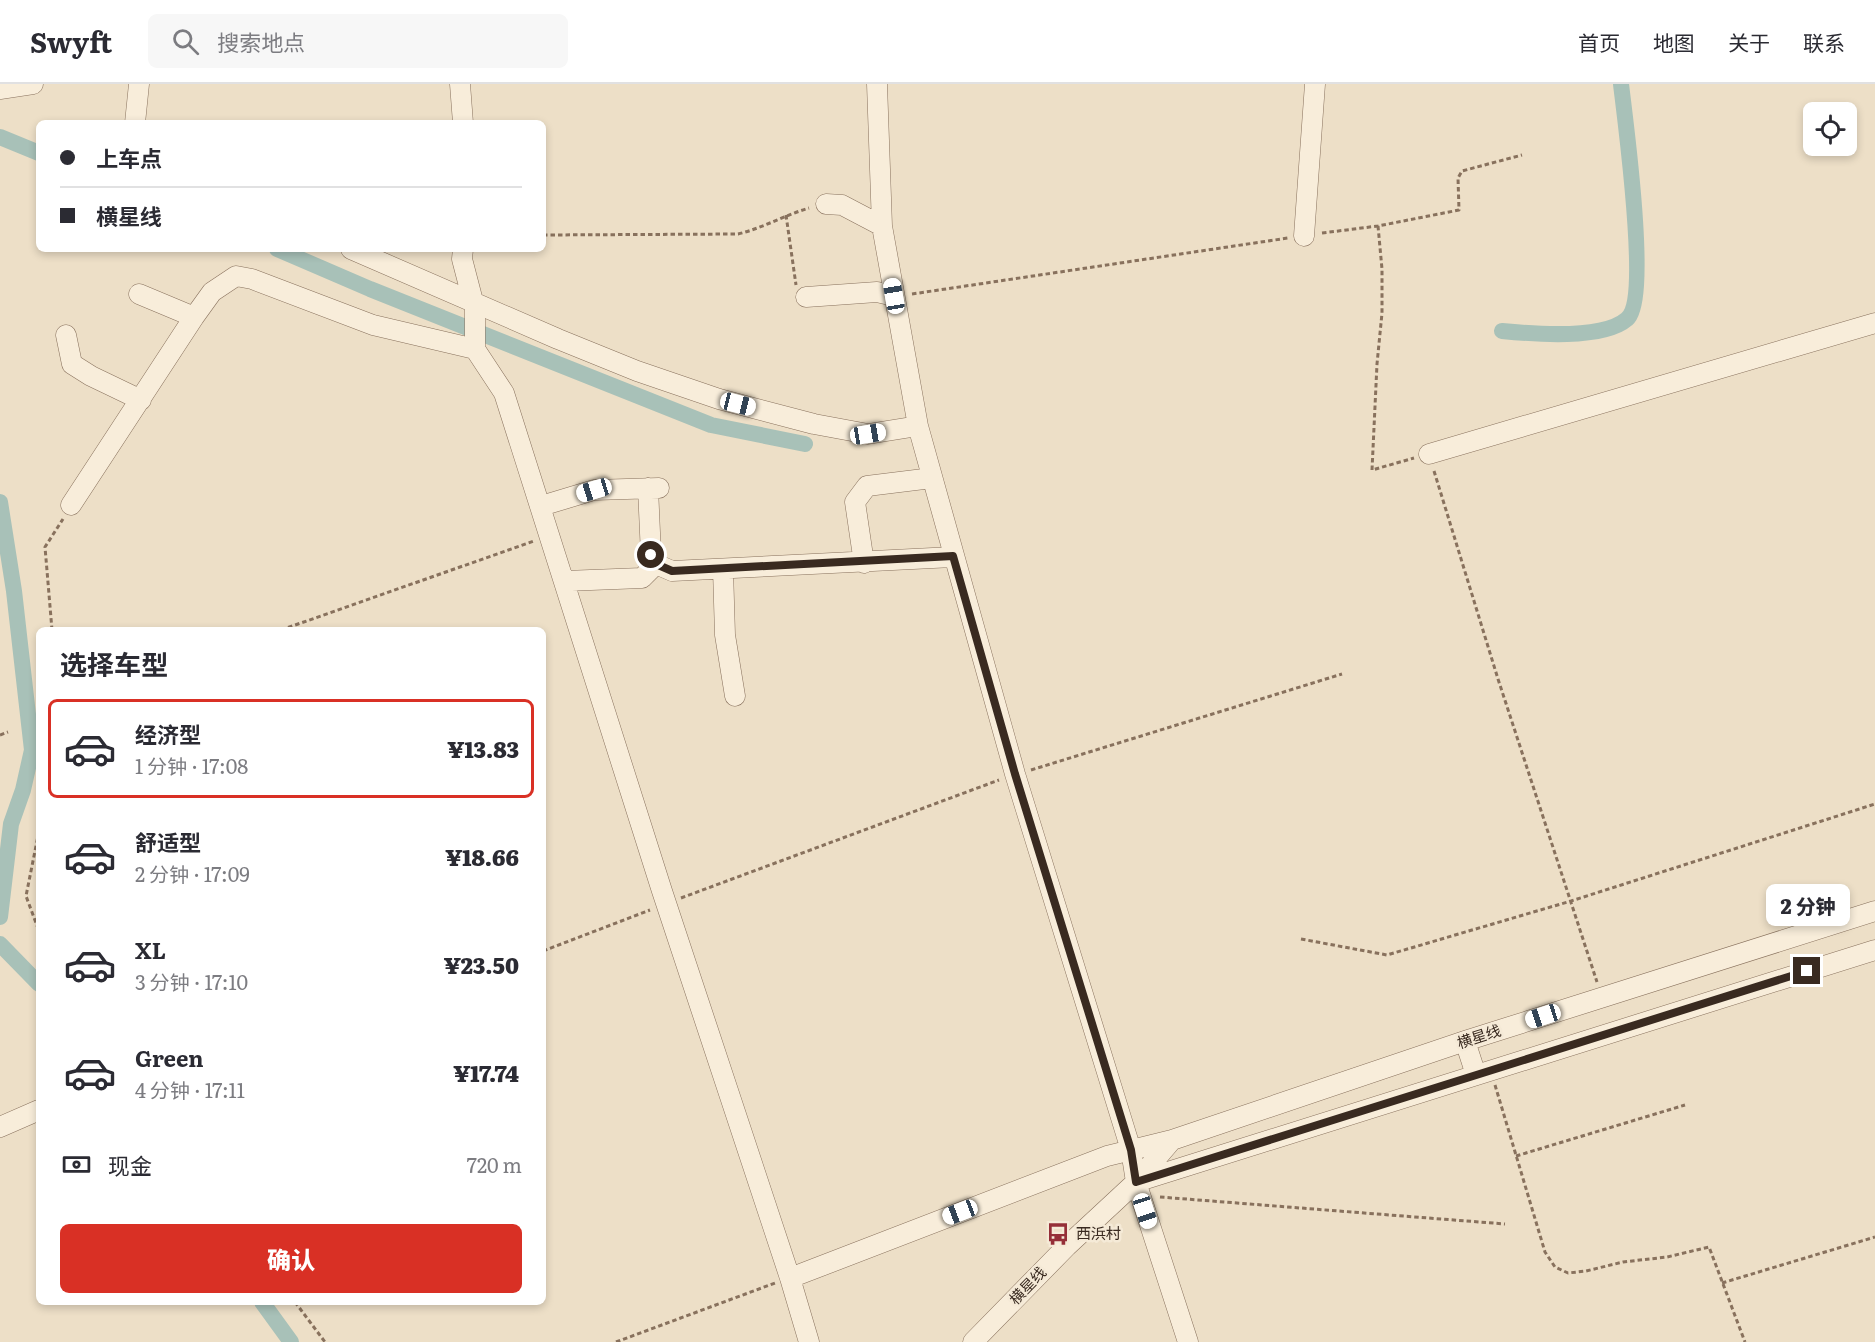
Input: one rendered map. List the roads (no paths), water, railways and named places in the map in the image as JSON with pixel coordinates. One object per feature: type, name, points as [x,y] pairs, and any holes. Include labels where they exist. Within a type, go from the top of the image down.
[{"type":"street","points":[[0,89],[33,84]]},
{"type":"street","points":[[135,120],[139,84]]},
{"type":"street","points":[[460,84],[463,120]]},
{"type":"street","points":[[877,84],[882,226],[918,426],[1015,774],[1131,1150],[1138,1189],[1188,1342]]},
{"type":"street","points":[[1304,236],[1315,84]]},
{"type":"street","points":[[826,204],[842,205],[882,226]]},
{"type":"street","points":[[357,252],[474,306],[638,371],[719,399],[814,424],[868,434],[918,426]]},
{"type":"street","points":[[463,252],[462,259],[474,306],[475,349],[504,393],[666,903],[809,1342]]},
{"type":"street","points":[[71,505],[212,292],[236,276],[252,279],[373,325],[475,349]]},
{"type":"street","points":[[807,297],[877,292],[894,296]]},
{"type":"street","points":[[139,294],[194,317]]},
{"type":"street","points":[[1429,454],[1875,323]]},
{"type":"street","points":[[66,335],[72,364],[91,376],[141,400]]},
{"type":"street","points":[[864,563],[855,502],[867,486],[932,478]]},
{"type":"street","points":[[541,506],[594,490],[654,488],[651,555],[656,564],[672,571],[864,563],[953,556]]},
{"type":"street","points":[[565,581],[642,578],[656,564]]},
{"type":"street","points":[[723,569],[725,635],[735,696]]},
{"type":"street","name":"横星线","points":[[974,1342],[1067,1246],[1138,1189],[1172,1140],[1465,1041],[1875,911]]},
{"type":"street","name":"横星线","points":[[1138,1189],[1483,1072],[1875,950]]},
{"type":"street","points":[[1465,1041],[1483,1072]]},
{"type":"street","points":[[0,1127],[36,1111]]},
{"type":"street","points":[[790,1278],[1107,1156],[1172,1140]]},
{"type":"waterway","points":[[1502,331],[1567,334],[1602,330],[1616,326],[1627,319],[1634,305],[1636,279],[1634,208],[1621,84]]},
{"type":"waterway","points":[[0,137],[36,152]]},
{"type":"waterway","points":[[284,252],[370,289],[711,425],[805,444]]},
{"type":"waterway","points":[[0,502],[14,591],[32,750],[23,790],[11,824],[0,917]]},
{"type":"waterway","points":[[0,944],[36,981]]},
{"type":"waterway","points":[[264,1305],[291,1342]]},
{"type":"place","name":"西浜村","points":[[1058,1234]]}]
